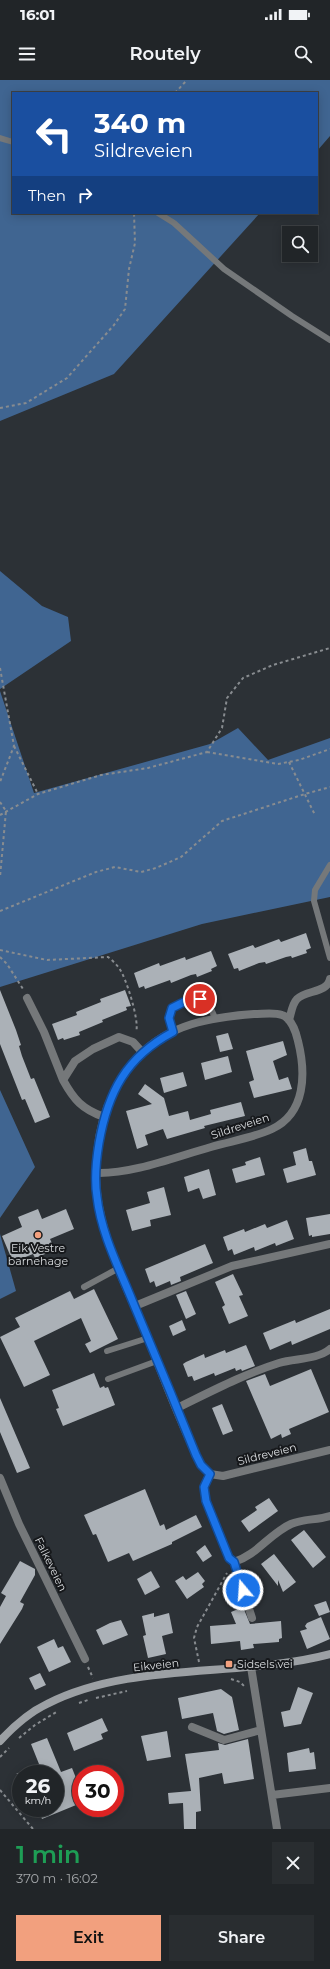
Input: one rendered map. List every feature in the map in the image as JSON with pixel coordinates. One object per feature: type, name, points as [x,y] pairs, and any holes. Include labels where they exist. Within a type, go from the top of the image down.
[{"type":"main road","name":"Eikveien","points":[[0,1741],[35,1711],[46,1704],[72,1693],[109,1682],[301,1662],[330,1654]]},
{"type":"street","points":[[252,1618],[234,1562],[229,1558],[206,1501],[204,1487],[210,1474],[201,1465],[196,1455],[109,1243],[98,1209],[96,1173],[104,1117],[110,1098],[121,1078],[143,1053],[181,1027],[215,1018],[272,1013],[282,1015],[289,1020],[294,1002],[298,998],[308,992],[324,988],[329,984],[330,979]]},
{"type":"street","points":[[27,998],[44,1032],[63,1080],[73,1098],[93,1112],[104,1117]]},
{"type":"street","name":"Sildreveien","points":[[96,1173],[107,1173],[131,1169],[205,1149],[265,1132],[286,1120],[298,1105],[301,1096],[302,1069],[298,1039],[289,1020]]},
{"type":"street","points":[[63,1080],[75,1061],[93,1049],[119,1037],[132,1042],[143,1053]]},
{"type":"street","points":[[135,1306],[232,1266],[330,1244]]},
{"type":"street","points":[[177,1408],[281,1362],[316,1356],[330,1349]]},
{"type":"street","name":"Sildreveien","points":[[210,1474],[223,1476],[330,1450]]},
{"type":"street","name":"Falkeveien","points":[[0,1478],[20,1524],[85,1659]]},
{"type":"street","points":[[234,1562],[244,1559],[290,1524],[330,1516]]},
{"type":"street","points":[[251,1668],[277,1829]]},
{"type":"street","points":[[192,1727],[224,1740],[261,1730]]},
{"type":"street","points":[[272,1795],[330,1788]]},
{"type":"lane","points":[[0,138],[12,142]]},
{"type":"lane","points":[[160,214],[174,223],[224,269],[292,316],[330,340]]},
{"type":"lane","points":[[330,865],[315,890],[314,901],[330,958]]},
{"type":"lane","points":[[173,1032],[169,1018],[172,1008],[188,1000],[200,999],[208,1002],[215,1018]]},
{"type":"lane","points":[[84,1287],[119,1268]]},
{"type":"lane","points":[[107,1351],[148,1338]]},
{"type":"lane","points":[[108,1379],[157,1360]]},
{"type":"path","points":[[176,92],[187,80]]},
{"type":"path","points":[[0,408],[26,403],[67,378],[125,309],[129,269],[135,243],[134,214]]},
{"type":"path","points":[[208,752],[222,728],[227,698],[243,678],[273,665],[330,648]]},
{"type":"path","points":[[0,668],[14,746],[38,794]]},
{"type":"path","points":[[0,782],[14,746]]},
{"type":"path","points":[[0,815],[38,794],[101,775],[148,768],[208,752],[278,764],[330,749]]},
{"type":"path","points":[[289,762],[315,815]]},
{"type":"path","points":[[0,911],[96,872],[115,868],[141,872],[156,868],[181,857],[222,821],[330,787]]},
{"type":"path","points":[[0,802],[6,811],[0,877]]},
{"type":"path","points":[[0,950],[47,960],[108,957],[120,969],[136,1014],[138,1027],[132,1042]]},
{"type":"path","points":[[0,957],[20,983],[27,998]]},
{"type":"path","points":[[202,1672],[194,1638],[198,1627],[234,1562]]},
{"type":"path","points":[[230,1679],[240,1682],[249,1696],[256,1699]]},
{"type":"path","points":[[73,1705],[132,1689]]},
{"type":"path","points":[[18,1739],[40,1722],[63,1709]]},
{"type":"path","points":[[0,1757],[13,1743]]},
{"type":"path","points":[[0,1790],[33,1829]]},
{"type":"shaded area","points":[[0,80],[330,80],[330,136],[318,150],[318,92],[12,92],[12,214],[259,214],[114,374],[0,421]]},
{"type":"shaded area","points":[[0,571],[42,606],[68,617],[71,641],[0,689]]},
{"type":"shaded area","points":[[0,691],[34,793],[210,744],[238,728],[268,760],[330,738],[330,897],[202,924],[0,987]]},
{"type":"shaded area","points":[[0,1090],[35,1167],[0,1218]]},
{"type":"shaded area","points":[[0,1234],[16,1291],[0,1299]]},
{"type":"building","points":[[306,933],[311,948],[306,950],[307,953],[292,958],[291,956],[266,964],[265,962],[259,963],[239,971],[238,968],[234,969],[228,954],[253,945],[255,948],[279,939],[281,942]]},
{"type":"building","points":[[211,951],[217,966],[211,969],[212,971],[197,977],[196,974],[171,983],[170,980],[145,989],[144,986],[139,988],[134,973],[159,963],[160,966],[185,957],[186,960]]},
{"type":"building","points":[[0,990],[16,1030],[21,1045],[19,1046],[22,1056],[31,1079],[34,1078],[50,1117],[35,1123],[25,1099],[22,1100],[0,1044]]},
{"type":"building","points":[[125,990],[131,1006],[126,1007],[127,1010],[102,1020],[103,1022],[79,1032],[80,1035],[64,1040],[63,1038],[58,1040],[52,1024],[77,1015],[76,1012],[101,1002],[100,999]]},
{"type":"building","points":[[228,1033],[233,1049],[220,1052],[216,1036]]},
{"type":"building","points":[[283,1041],[287,1055],[273,1061],[279,1080],[288,1077],[292,1089],[254,1098],[249,1082],[254,1080],[246,1051]]},
{"type":"building","points":[[228,1056],[232,1072],[205,1080],[201,1063]]},
{"type":"building","points":[[183,1072],[187,1086],[164,1093],[160,1078]]},
{"type":"building","points":[[145,1084],[164,1098],[169,1116],[188,1111],[190,1120],[211,1114],[210,1110],[241,1102],[245,1116],[204,1126],[205,1128],[167,1139],[163,1129],[145,1135],[148,1145],[137,1149],[126,1111],[152,1104],[138,1094]]},
{"type":"building","points":[[306,1148],[309,1161],[312,1161],[316,1175],[287,1183],[283,1169],[296,1165],[293,1152]]},
{"type":"building","points":[[260,1157],[265,1175],[236,1183],[232,1169],[246,1165],[245,1162]]},
{"type":"building","points":[[209,1169],[216,1195],[203,1199],[199,1188],[188,1192],[184,1177]]},
{"type":"building","points":[[164,1187],[171,1215],[150,1220],[151,1226],[132,1231],[126,1210],[150,1203],[147,1192]]},
{"type":"building","points":[[38,1209],[42,1219],[66,1209],[74,1229],[50,1239],[55,1250],[35,1258],[33,1254],[13,1262],[2,1236],[22,1227],[18,1217]]},
{"type":"building","points":[[330,1214],[330,1234],[312,1237],[312,1235],[309,1236],[306,1218]]},
{"type":"building","points":[[287,1220],[294,1239],[276,1246],[275,1243],[255,1251],[254,1247],[234,1255],[232,1249],[228,1251],[223,1237],[244,1229],[245,1232],[265,1224],[267,1228]]},
{"type":"building","points":[[205,1244],[213,1263],[180,1277],[181,1281],[171,1285],[170,1281],[156,1287],[154,1281],[150,1283],[145,1269]]},
{"type":"building","points":[[233,1274],[243,1295],[239,1296],[248,1316],[229,1324],[222,1307],[225,1305],[215,1282]]},
{"type":"building","points":[[94,1289],[118,1339],[90,1353],[85,1344],[91,1341],[81,1318],[34,1341],[50,1375],[24,1387],[0,1337],[20,1327],[15,1318],[70,1291],[74,1299]]},
{"type":"building","points":[[186,1291],[196,1314],[186,1319],[176,1295]]},
{"type":"building","points":[[330,1309],[330,1329],[292,1345],[291,1341],[270,1350],[263,1333],[295,1320],[296,1323]]},
{"type":"building","points":[[182,1320],[186,1330],[173,1336],[169,1326]]},
{"type":"building","points":[[246,1345],[255,1366],[242,1371],[241,1369],[236,1371],[235,1368],[215,1376],[214,1373],[194,1381],[192,1376],[188,1377],[183,1364],[186,1362],[204,1354],[205,1358],[225,1350],[226,1353]]},
{"type":"building","points":[[311,1369],[329,1412],[289,1429],[291,1434],[282,1438],[281,1434],[271,1439],[246,1381],[265,1374],[270,1386]]},
{"type":"building","points":[[94,1373],[100,1388],[104,1386],[105,1388],[108,1387],[115,1405],[63,1426],[56,1409],[59,1408],[52,1390]]},
{"type":"building","points":[[0,1398],[30,1468],[17,1473],[0,1432]]},
{"type":"building","points":[[222,1404],[233,1431],[223,1435],[212,1408]]},
{"type":"building","points":[[145,1489],[160,1526],[164,1524],[166,1530],[196,1515],[202,1527],[172,1542],[172,1544],[133,1561],[129,1553],[108,1562],[96,1534],[93,1535],[84,1515]]},
{"type":"building","points":[[269,1498],[278,1511],[249,1532],[241,1521],[257,1510],[255,1507]]},
{"type":"building","points":[[304,1530],[326,1557],[313,1568],[291,1540]]},
{"type":"building","points":[[205,1545],[212,1556],[203,1562],[196,1552]]},
{"type":"building","points":[[274,1554],[296,1582],[283,1592],[278,1580],[278,1586],[261,1564]]},
{"type":"building","points":[[20,1561],[35,1569],[35,1575],[20,1602],[24,1604],[22,1609],[0,1644],[0,1607],[6,1596],[1,1593]]},
{"type":"building","points":[[151,1571],[160,1587],[145,1595],[137,1579]]},
{"type":"building","points":[[198,1572],[205,1581],[202,1584],[204,1587],[187,1599],[175,1581],[183,1576],[186,1580]]},
{"type":"building","points":[[326,1601],[330,1612],[319,1616],[314,1605]]},
{"type":"building","points":[[243,1607],[250,1624],[281,1621],[282,1638],[279,1639],[279,1642],[253,1644],[254,1648],[241,1650],[240,1641],[211,1644],[210,1626],[236,1624],[231,1612]]},
{"type":"building","points":[[154,1613],[154,1617],[169,1613],[173,1633],[162,1636],[166,1654],[148,1658],[143,1636],[146,1635],[142,1616]]},
{"type":"building","points":[[321,1617],[330,1639],[307,1649],[300,1631],[307,1629],[305,1626],[307,1623]]},
{"type":"building","points":[[121,1620],[128,1635],[103,1645],[96,1630],[110,1623]]},
{"type":"building","points":[[54,1639],[58,1648],[63,1646],[71,1662],[49,1672],[37,1647]]},
{"type":"building","points":[[40,1673],[46,1685],[35,1690],[29,1678]]},
{"type":"building","points":[[298,1687],[313,1693],[301,1724],[284,1727],[281,1712],[290,1710]]},
{"type":"building","points":[[221,1689],[232,1697],[239,1730],[224,1734],[217,1731],[213,1713],[182,1719],[178,1698]]},
{"type":"building","points":[[102,1718],[108,1731],[101,1734],[103,1739],[74,1751],[67,1733]]},
{"type":"building","points":[[167,1731],[171,1757],[147,1761],[141,1736]]},
{"type":"building","points":[[47,1738],[58,1765],[37,1765],[39,1764],[31,1744]]},
{"type":"building","points":[[248,1739],[254,1779],[224,1784],[222,1773],[199,1778],[201,1811],[196,1812],[196,1829],[184,1829],[183,1803],[169,1804],[168,1793],[191,1791],[185,1754],[219,1750],[218,1743],[225,1745]]},
{"type":"building","points":[[309,1748],[310,1753],[314,1752],[316,1769],[289,1772],[287,1753]]},
{"type":"building","points":[[72,1768],[72,1807],[64,1810],[64,1771]]},
{"type":"place","name":"Eik Vestre barnehage","points":[[38,1235]]},
{"type":"place","name":"Sidsels vei","points":[[229,1664]]},
{"type":"route","points":[[200,999],[188,1000],[172,1008],[169,1018],[173,1032],[152,1045],[138,1057],[121,1078],[110,1098],[106,1107],[96,1161],[96,1196],[98,1209],[113,1253],[196,1455],[201,1465],[210,1474],[204,1487],[206,1501],[229,1558],[234,1562],[243,1590]]}]
